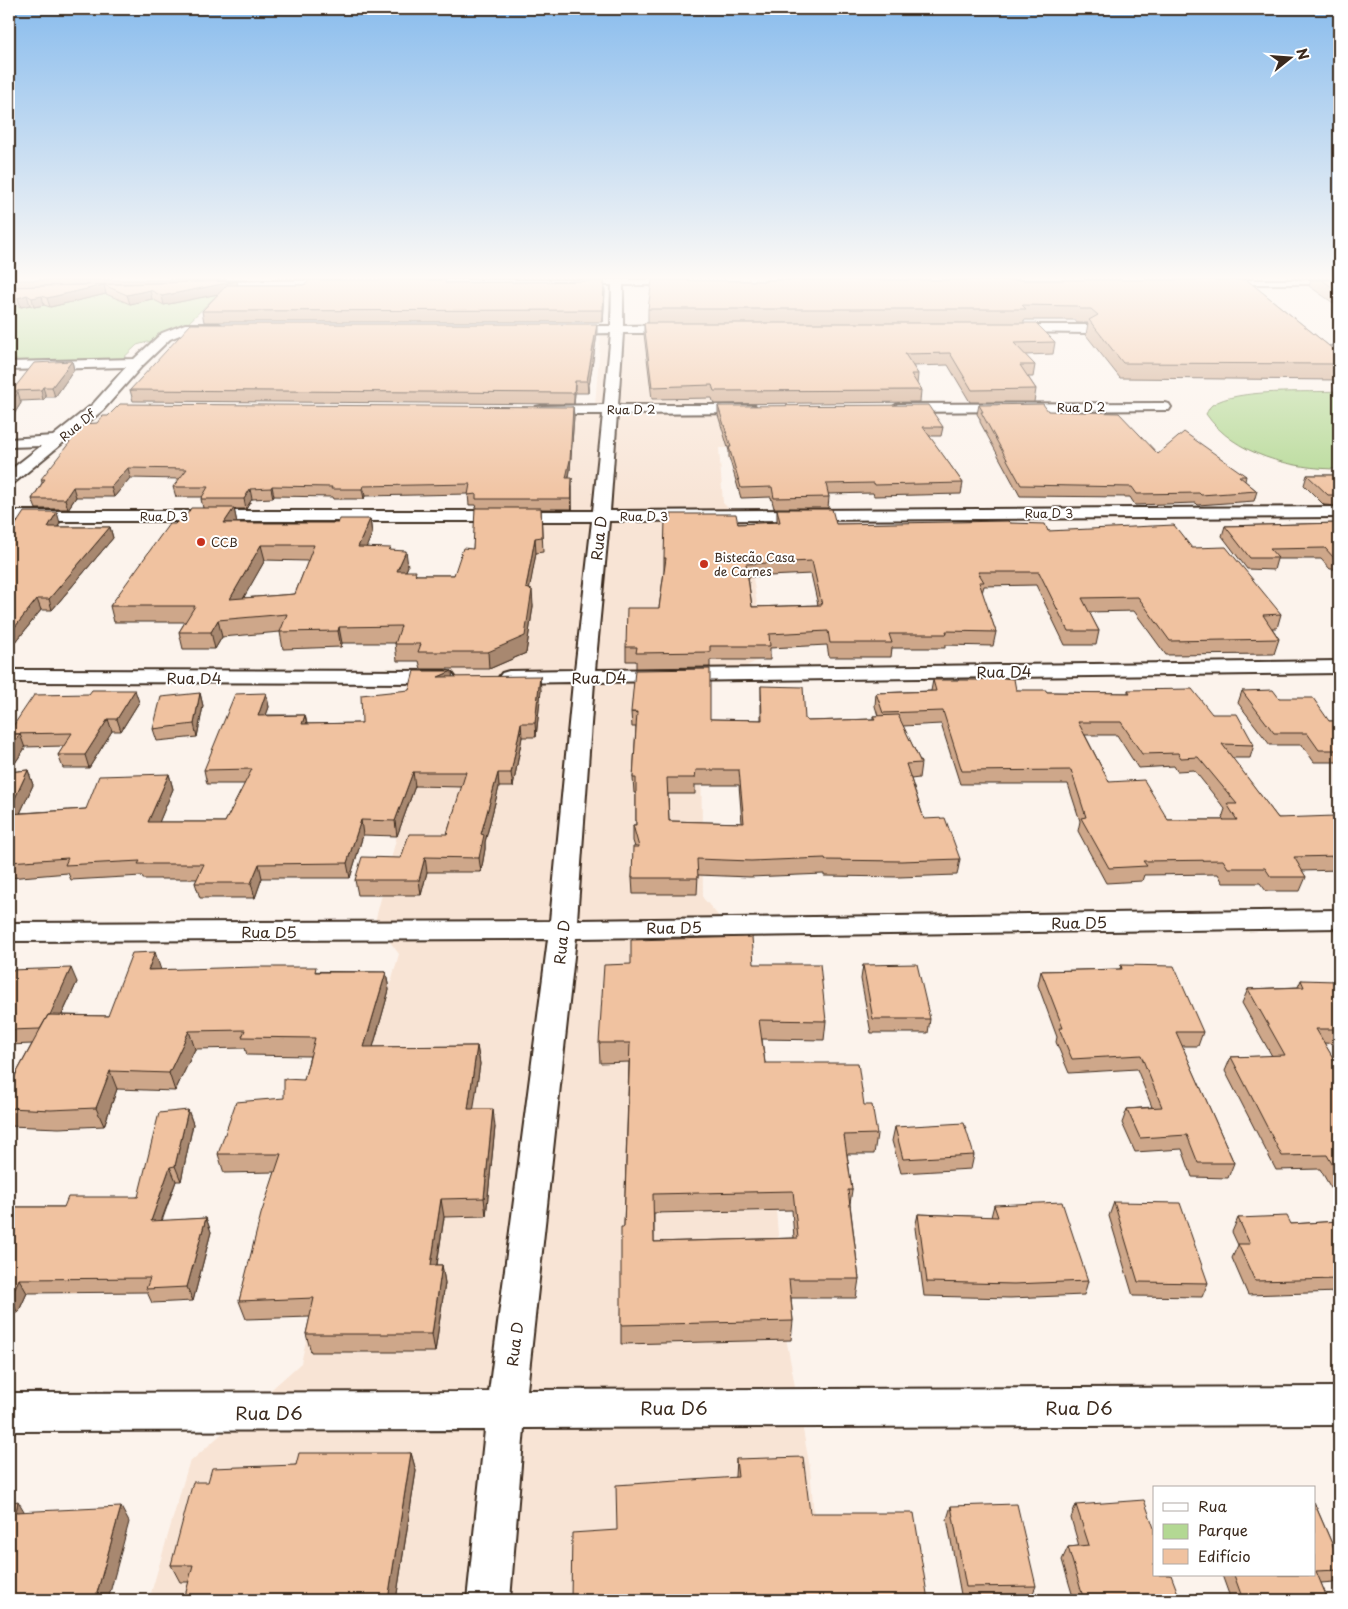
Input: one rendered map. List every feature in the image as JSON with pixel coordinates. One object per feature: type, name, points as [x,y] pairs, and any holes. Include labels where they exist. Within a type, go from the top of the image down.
[{"type":"street","name":"Rua Df","points":[[9,479],[98,407],[145,355]]},
{"type":"street","name":"Rua D","points":[[489,1600],[506,1411],[563,930],[584,677],[601,516],[614,355]]},
{"type":"street","points":[[9,366],[137,363]]},
{"type":"street","points":[[98,407],[118,407]]},
{"type":"street","name":"Rua D 2","points":[[885,408],[1164,407]]},
{"type":"street","name":"Rua D 2","points":[[526,410],[765,408]]},
{"type":"street","points":[[9,443],[59,440]]},
{"type":"street","name":"Rua D 3","points":[[9,516],[601,516],[1339,512]]},
{"type":"street","name":"Rua D4","points":[[9,676],[584,677],[1339,667]]},
{"type":"street","name":"Rua D5","points":[[9,932],[563,930],[587,928],[1339,919]]},
{"type":"street","name":"Rua D6","points":[[9,1412],[506,1411],[551,1408],[1339,1406]]},
{"type":"shaded area","points":[[599,355],[702,355],[720,402],[738,415],[741,448],[719,448],[723,503],[745,525],[765,657],[700,688],[703,898],[749,951],[769,1125],[787,1343],[810,1468],[821,1600],[149,1600],[189,1463],[301,1363],[374,1045],[399,954],[375,922],[433,694],[451,669],[549,415],[595,405]]},
{"type":"green space","points":[[9,355],[126,355],[118,363],[9,367]]},
{"type":"green space","points":[[1339,391],[1339,469],[1302,466],[1265,457],[1232,440],[1206,414],[1212,405],[1238,396],[1273,392]]},
{"type":"building","points":[[162,355],[592,355],[587,381],[575,381],[574,393],[130,390]]},
{"type":"building","points":[[648,355],[906,355],[918,374],[911,374],[921,390],[714,391],[712,385],[652,387]]},
{"type":"building","points":[[951,355],[1026,355],[1035,365],[1020,365],[1036,389],[972,390]]},
{"type":"building","points":[[1117,355],[1339,355],[1339,364],[1123,363]]},
{"type":"building","points":[[72,361],[52,387],[43,387],[41,390],[12,391],[34,363]]},
{"type":"building","points":[[9,392],[18,392],[9,406]]},
{"type":"building","points":[[120,404],[573,407],[570,460],[566,478],[572,478],[571,499],[476,499],[476,494],[468,495],[470,484],[363,486],[362,489],[272,486],[271,488],[250,489],[244,499],[201,499],[208,487],[173,487],[187,469],[128,468],[111,487],[73,487],[65,499],[32,499],[45,479],[41,479],[84,424],[97,423],[103,416],[108,416]]},
{"type":"building","points":[[1043,404],[1048,411],[1119,413],[1158,454],[1184,432],[1246,476],[1239,476],[1257,491],[1201,495],[1199,493],[1137,494],[1132,487],[1021,485],[979,405]]},
{"type":"building","points":[[928,405],[943,427],[923,427],[963,483],[826,484],[829,497],[774,498],[772,487],[741,488],[718,406]]},
{"type":"building","points":[[1307,475],[1339,475],[1339,495],[1328,495]]},
{"type":"building","points":[[191,508],[234,508],[224,523],[338,523],[340,519],[370,519],[358,547],[391,548],[389,550],[406,551],[397,571],[416,571],[415,575],[454,575],[463,548],[473,549],[475,508],[541,508],[542,537],[535,538],[526,588],[532,590],[525,636],[488,652],[418,652],[421,644],[395,644],[401,626],[339,627],[338,631],[280,632],[287,614],[218,620],[211,632],[179,632],[195,606],[110,606],[169,524],[175,524],[180,519],[184,519]],"holes":[[[261,545],[314,545],[295,594],[230,599]]]},
{"type":"building","points":[[777,509],[832,509],[836,524],[1008,521],[1010,523],[1045,524],[1048,531],[1174,525],[1192,548],[1226,547],[1281,614],[1263,615],[1279,639],[1170,641],[1138,597],[1082,598],[1099,631],[1068,631],[1039,572],[978,572],[984,582],[979,582],[996,632],[946,631],[947,634],[889,634],[892,643],[830,643],[828,631],[769,634],[770,646],[710,646],[710,652],[636,653],[637,647],[626,647],[627,608],[659,608],[666,558],[664,558],[665,519],[671,519],[671,514],[736,514],[738,524],[780,522]],"holes":[[[812,561],[822,605],[752,607],[746,564]]]},
{"type":"building","points":[[24,512],[57,512],[48,527],[110,527],[49,599],[37,599],[11,632],[9,632],[9,529],[13,529]]},
{"type":"building","points":[[1339,523],[1339,558],[1334,558],[1325,548],[1270,549],[1278,558],[1250,558],[1225,526]]},
{"type":"building","points":[[710,669],[710,719],[762,720],[761,686],[803,687],[805,719],[808,721],[875,719],[873,716],[898,715],[921,763],[906,764],[924,819],[945,818],[960,859],[901,861],[826,860],[825,858],[751,861],[697,859],[698,878],[632,878],[633,847],[639,847],[633,825],[636,825],[636,778],[633,778],[637,712],[631,712],[635,670]],"holes":[[[696,770],[739,770],[744,823],[669,821],[667,778],[695,778]]]},
{"type":"building","points":[[414,671],[452,671],[438,677],[540,676],[535,723],[521,723],[511,773],[498,773],[481,834],[484,835],[479,858],[425,857],[419,880],[355,880],[362,857],[401,858],[409,834],[447,834],[466,772],[413,772],[395,821],[361,820],[347,863],[259,864],[251,883],[195,883],[204,864],[138,864],[140,861],[65,865],[68,858],[9,862],[9,814],[86,809],[99,776],[169,774],[148,822],[225,822],[252,769],[204,770],[235,694],[266,693],[258,716],[305,715],[302,724],[362,723],[361,695],[409,690]]},
{"type":"building","points":[[995,677],[1014,679],[1016,690],[1046,690],[1046,692],[1130,693],[1128,690],[1192,689],[1212,714],[1237,714],[1254,745],[1222,744],[1278,818],[1335,816],[1339,822],[1339,856],[1294,857],[1306,877],[1271,877],[1265,868],[1228,868],[1223,860],[1143,861],[1147,866],[1109,868],[1081,818],[1086,817],[1071,770],[962,771],[943,711],[883,713],[876,693],[936,691],[933,680],[979,680]],"holes":[[[1078,722],[1121,722],[1142,754],[1178,753],[1181,758],[1198,757],[1237,804],[1227,804],[1237,820],[1168,820],[1144,780],[1109,782]]]},
{"type":"building","points":[[92,690],[135,690],[117,719],[108,719],[85,755],[58,755],[72,733],[9,734],[34,695],[89,694]]},
{"type":"building","points":[[1273,690],[1279,698],[1313,698],[1329,721],[1339,721],[1339,750],[1319,750],[1307,733],[1274,733],[1242,691]]},
{"type":"building","points":[[200,693],[194,724],[153,729],[161,697]]},
{"type":"building","points":[[9,734],[20,734],[9,750]]},
{"type":"building","points":[[28,770],[9,811],[9,772]]},
{"type":"building","points":[[752,937],[754,964],[820,964],[826,1021],[759,1020],[765,1063],[858,1063],[864,1105],[872,1105],[877,1134],[844,1135],[852,1190],[848,1190],[859,1279],[789,1279],[793,1321],[621,1325],[621,1227],[624,1227],[630,1043],[599,1043],[604,965],[631,964],[631,940]],"holes":[[[793,1191],[798,1238],[654,1242],[653,1194]]]},
{"type":"building","points":[[155,952],[148,970],[316,967],[315,972],[386,972],[364,1047],[477,1046],[468,1109],[493,1109],[484,1198],[441,1199],[431,1265],[442,1265],[432,1334],[306,1334],[314,1298],[239,1301],[261,1214],[281,1154],[218,1154],[236,1102],[284,1098],[284,1079],[304,1080],[315,1038],[242,1037],[245,1030],[189,1031],[169,1073],[110,1071],[96,1108],[51,1110],[9,1108],[9,1087],[48,1015],[108,1016],[132,953]]},
{"type":"building","points":[[917,964],[930,1019],[873,1019],[863,965]]},
{"type":"building","points":[[1121,965],[1174,966],[1203,1032],[1176,1032],[1234,1163],[1198,1163],[1187,1135],[1140,1138],[1127,1109],[1162,1107],[1141,1055],[1072,1059],[1059,1028],[1063,1028],[1041,971],[1122,969]]},
{"type":"building","points":[[71,968],[50,1015],[48,1015],[40,1029],[9,1030],[9,970]]},
{"type":"building","points":[[1301,980],[1336,981],[1339,986],[1339,1029],[1316,1029],[1339,1068],[1339,1176],[1327,1155],[1282,1156],[1231,1057],[1285,1055],[1248,989],[1304,987]]},
{"type":"building","points":[[188,1110],[175,1166],[170,1167],[151,1221],[206,1218],[187,1287],[146,1289],[150,1278],[19,1279],[9,1299],[9,1207],[64,1207],[68,1197],[138,1197],[159,1113]]},
{"type":"building","points":[[964,1123],[974,1155],[903,1159],[895,1127]]},
{"type":"building","points":[[1062,1202],[1088,1281],[1014,1284],[927,1282],[918,1214],[998,1217],[994,1205]]},
{"type":"building","points":[[1114,1202],[1180,1203],[1208,1283],[1138,1282]]},
{"type":"building","points":[[1287,1216],[1291,1224],[1339,1221],[1339,1279],[1255,1281],[1238,1244],[1250,1244],[1238,1218]]},
{"type":"building","points":[[299,1453],[411,1453],[388,1600],[184,1600],[193,1565],[171,1565],[193,1482],[208,1482],[212,1468],[296,1465]]},
{"type":"building","points":[[803,1457],[810,1513],[914,1513],[928,1600],[571,1600],[572,1533],[617,1530],[616,1485],[738,1477],[736,1459]]},
{"type":"building","points":[[1144,1500],[1153,1525],[1153,1576],[1171,1576],[1179,1596],[1152,1600],[1084,1600],[1068,1547],[1089,1545],[1076,1505]]},
{"type":"building","points":[[18,1501],[16,1512],[121,1507],[95,1600],[9,1600],[9,1503]]},
{"type":"building","points":[[1017,1504],[1036,1586],[966,1587],[951,1506]]},
{"type":"building","points":[[1316,1507],[1339,1560],[1339,1570],[1316,1571]]},
{"type":"building","points":[[1316,1571],[1328,1600],[1243,1600],[1234,1576],[1316,1576]]},
{"type":"place","name":"CCB","points":[[201,542]]},
{"type":"place","name":"Bistecão Casa de Carnes","points":[[704,564]]}]
